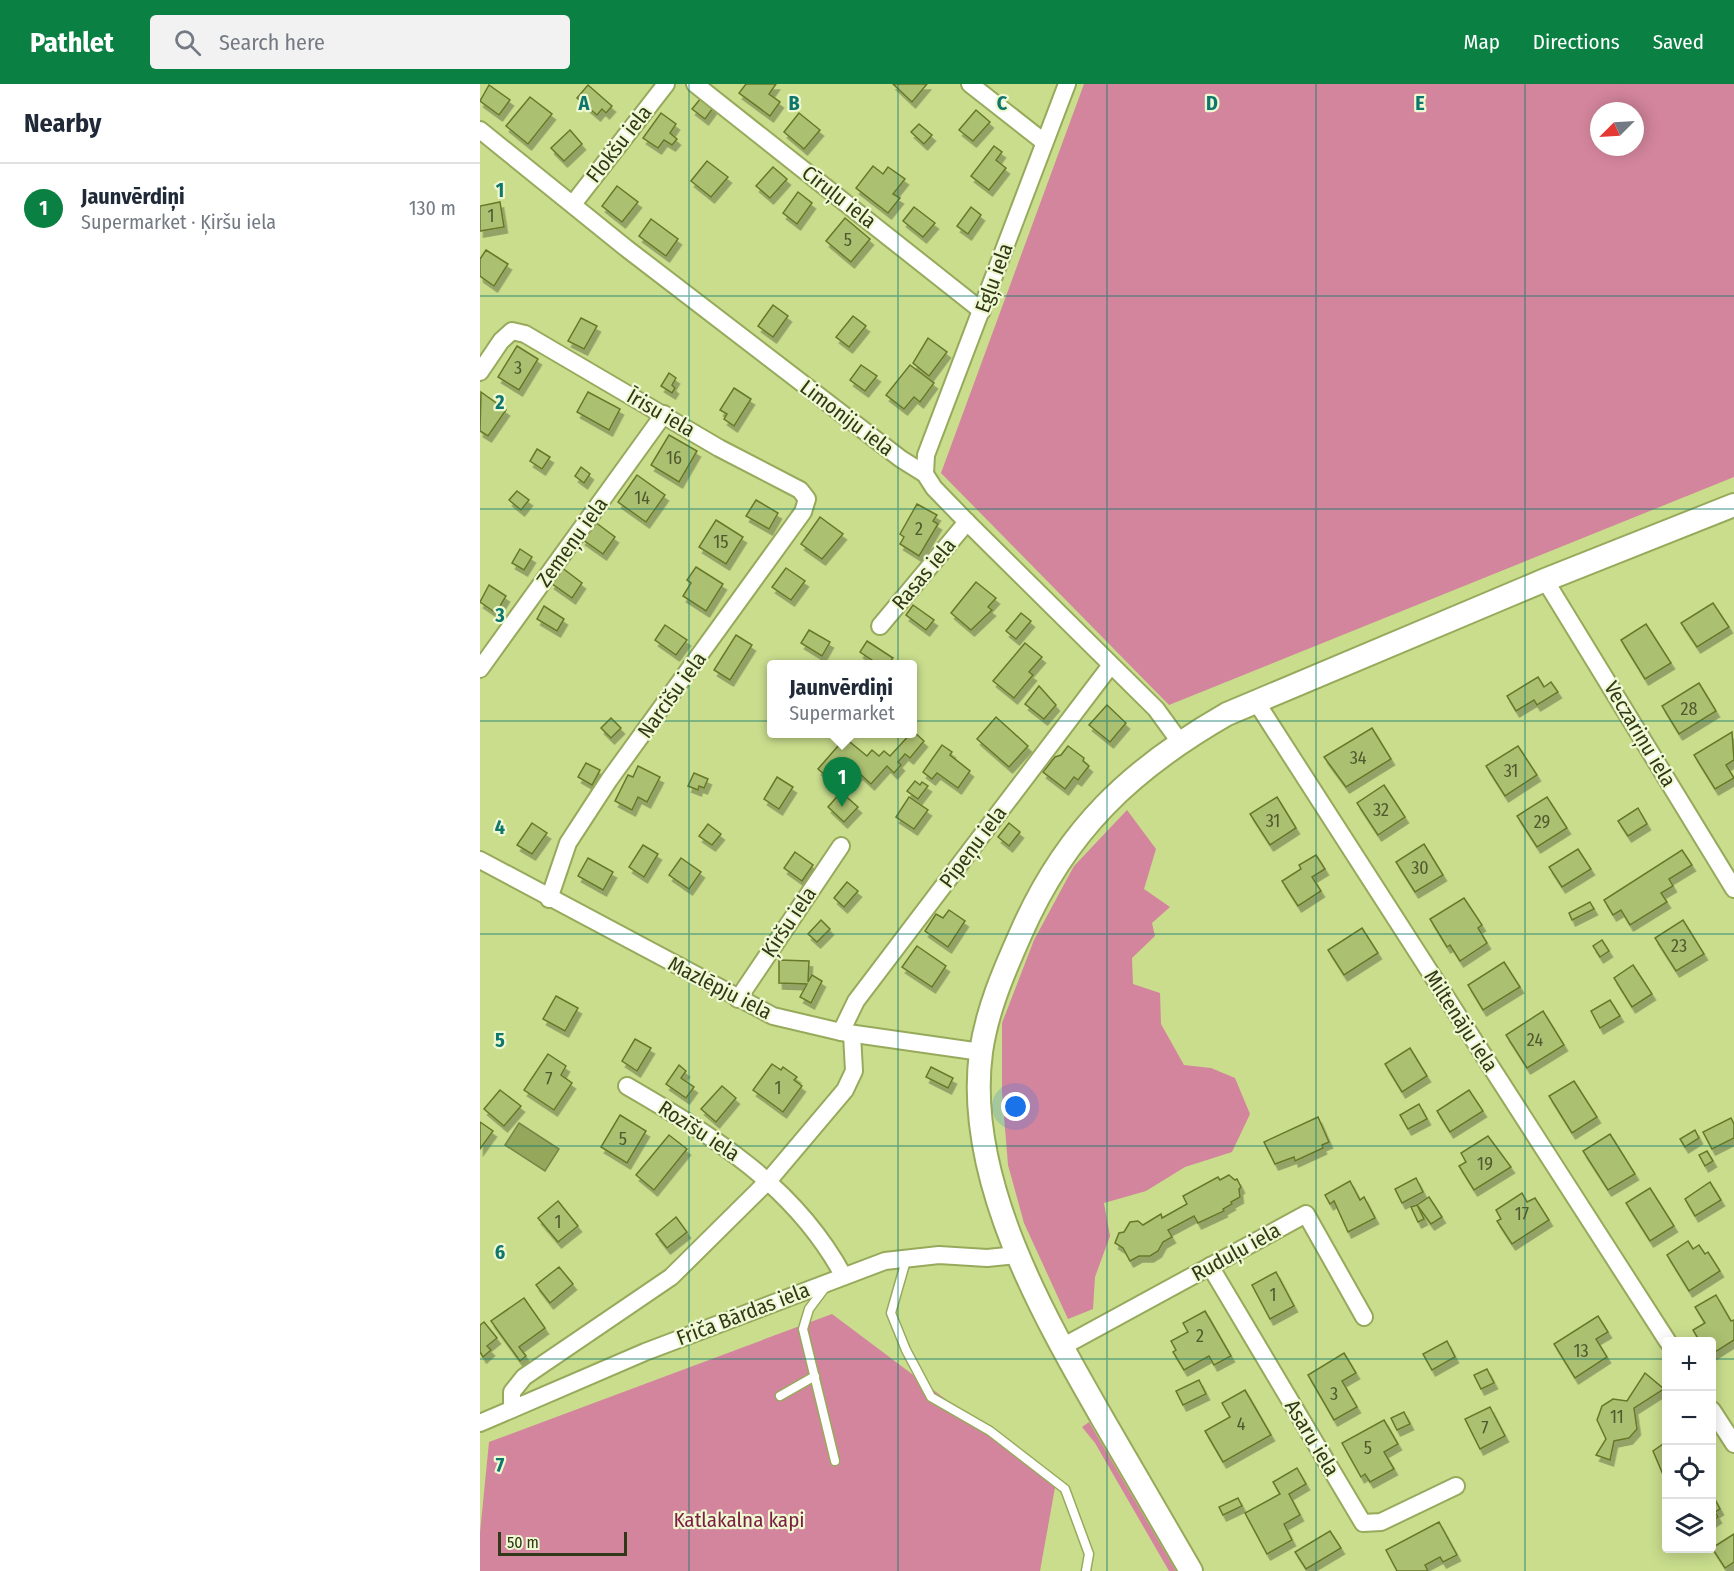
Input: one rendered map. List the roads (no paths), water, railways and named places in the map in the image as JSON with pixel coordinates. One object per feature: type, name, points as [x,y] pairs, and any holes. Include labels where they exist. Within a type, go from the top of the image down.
[{"type":"main road","points":[[1191,1571],[1062,1347],[1017,1255],[987,1157],[979,1090],[981,1052],[996,990],[1032,908],[1080,831],[1148,765],[1180,742],[1255,700],[1734,505]]},
{"type":"street","name":"Flokšu iela","points":[[573,204],[666,84]]},
{"type":"street","name":"Cīruļu iela","points":[[695,84],[982,310]]},
{"type":"street","points":[[970,84],[1044,142]]},
{"type":"street","name":"Egļu iela","points":[[925,474],[927,455],[1067,84]]},
{"type":"street","name":"Limoniju iela","points":[[480,129],[626,248],[892,452],[925,474],[934,488],[967,522],[1156,710],[1180,742]]},
{"type":"street","name":"Īrisu iela","points":[[480,372],[501,341],[512,332],[525,334],[719,448],[800,490],[807,499]]},
{"type":"street","name":"Zemeņu iela","points":[[480,669],[664,414]]},
{"type":"street","name":"Narcišu iela","points":[[549,898],[568,843],[609,780],[803,512],[807,499]]},
{"type":"street","name":"Rasas iela","points":[[880,626],[967,522]]},
{"type":"street","name":"Veczariņu iela","points":[[1545,580],[1734,889]]},
{"type":"street","name":"Pīpeņu iela","points":[[847,1033],[856,1001],[1111,665]]},
{"type":"street","name":"Miltenāju iela","points":[[1255,700],[1665,1337]]},
{"type":"street","name":"Ķiršu iela","points":[[738,999],[841,846]]},
{"type":"street","name":"Mazlēpju iela","points":[[480,860],[773,1017],[847,1033],[981,1052]]},
{"type":"street","points":[[512,1409],[512,1392],[524,1377],[671,1277],[770,1180],[845,1090],[854,1071],[847,1033]]},
{"type":"street","name":"Rozīšu iela","points":[[627,1086],[702,1130],[770,1180],[831,1252],[837,1278]]},
{"type":"street","name":"Ruduļu iela","points":[[1062,1347],[1306,1214],[1364,1317]]},
{"type":"street","name":"Friča Bārdas iela","points":[[480,1423],[645,1352],[885,1261],[939,1255],[987,1258],[1017,1255]]},
{"type":"street","name":"Asaru iela","points":[[1210,1266],[1363,1523],[1381,1522],[1456,1486]]},
{"type":"street","points":[[1716,1416],[1734,1444]]},
{"type":"lane","points":[[907,1257],[891,1313],[906,1350],[932,1397],[990,1431],[1065,1489],[1089,1554],[1086,1571]]},
{"type":"lane","points":[[835,1461],[803,1329],[809,1309],[837,1278]]},
{"type":"lane","points":[[780,1396],[815,1376]]},
{"type":"place","name":"Jaunvērdiņi","points":[[842,807]]},
{"type":"park label","name":"Katlakalna kapi","points":[[739,1520]]}]
